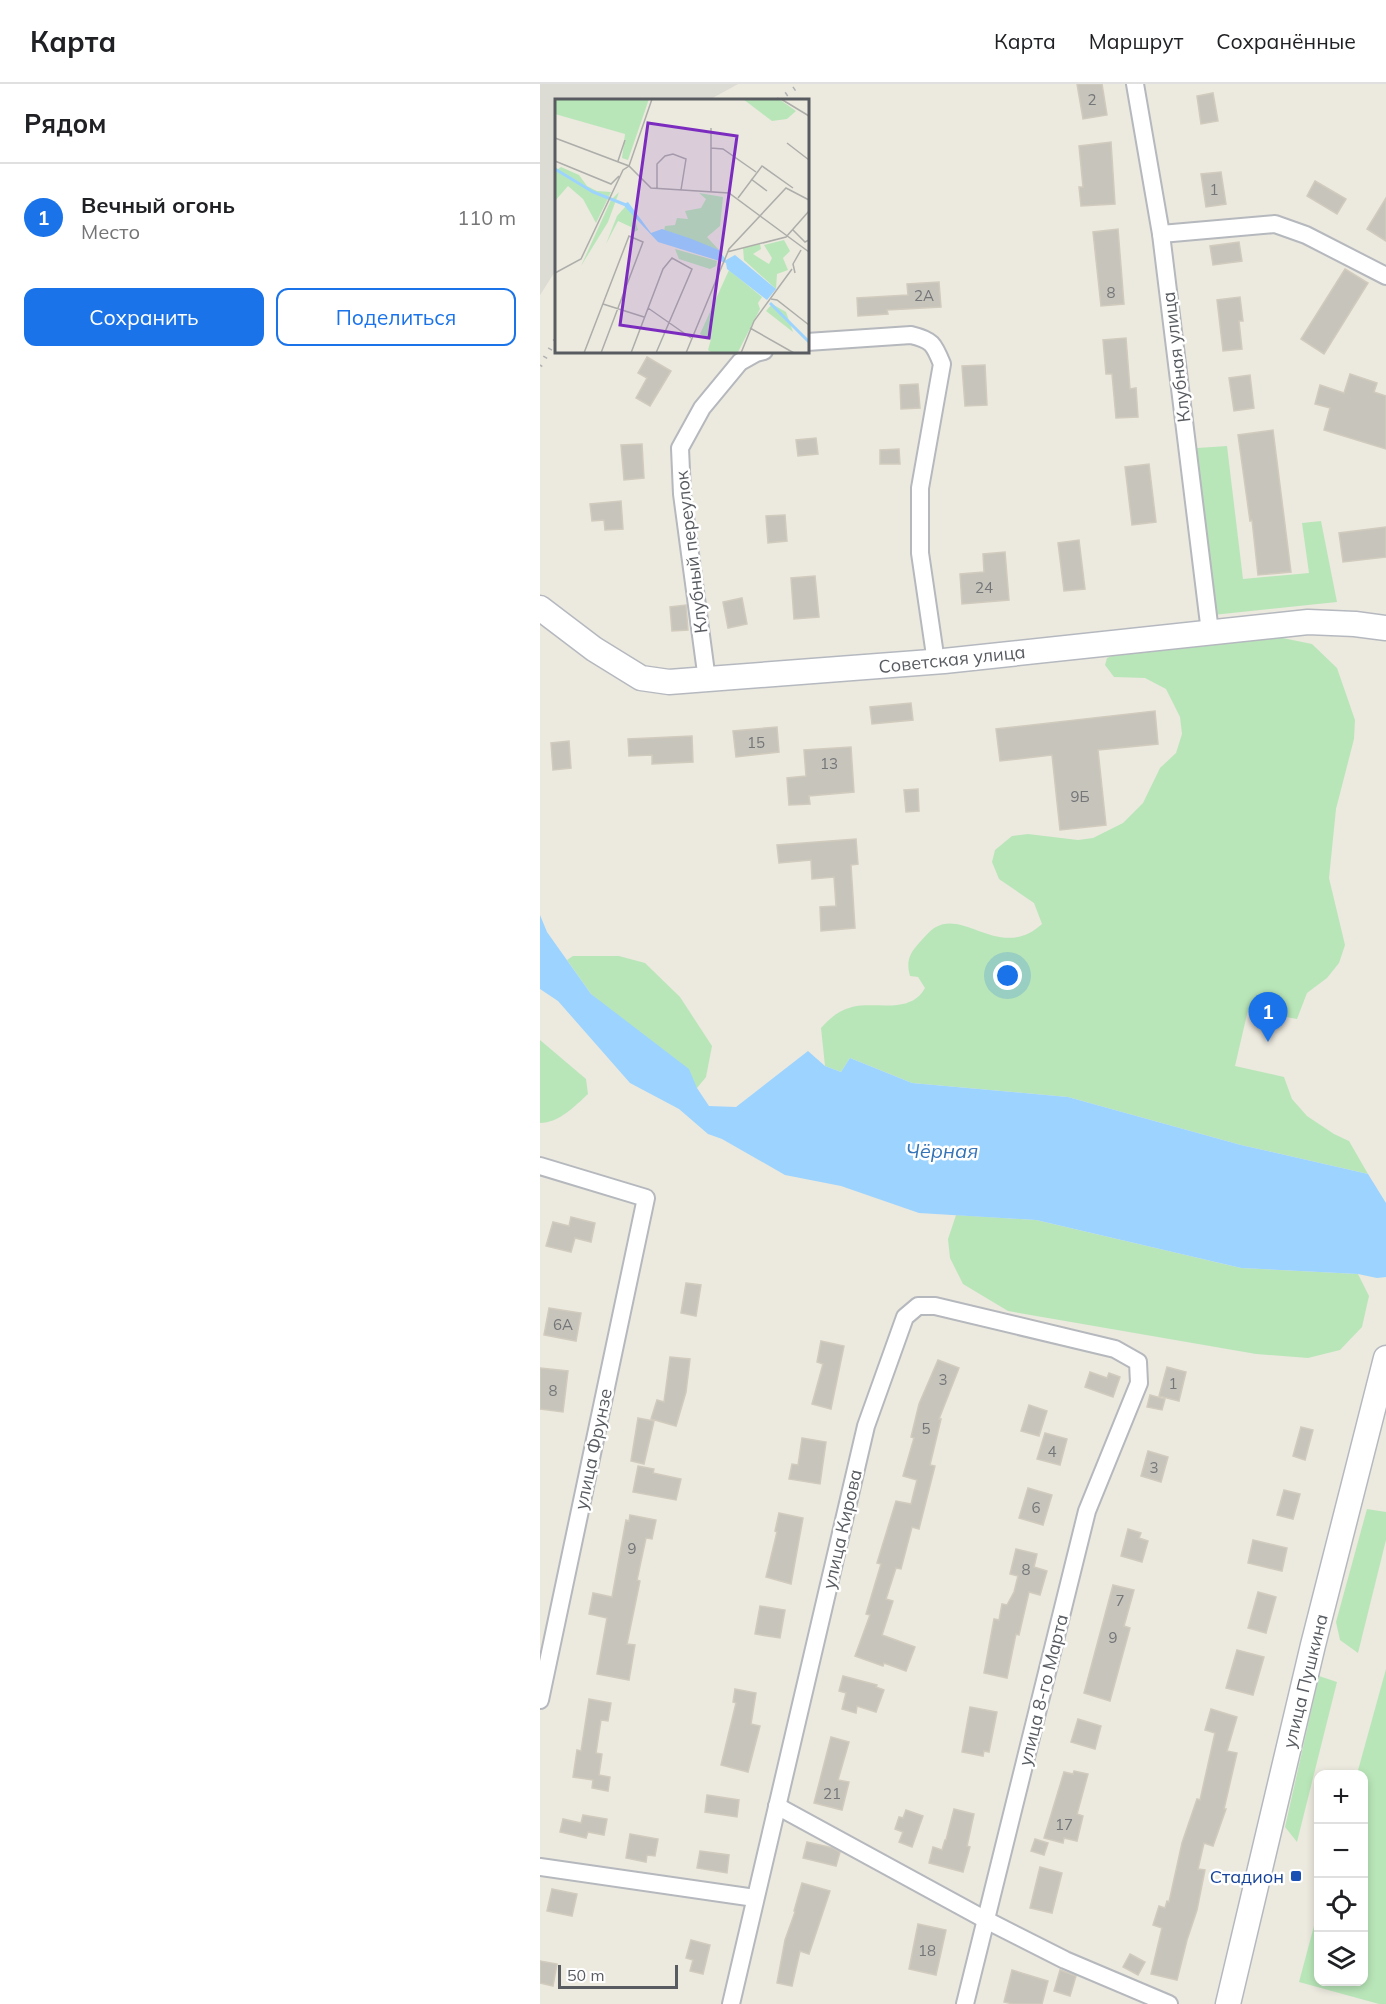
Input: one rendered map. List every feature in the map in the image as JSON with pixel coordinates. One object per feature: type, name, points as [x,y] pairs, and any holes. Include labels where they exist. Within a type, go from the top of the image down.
[{"type":"street","name":"Клубная улица","points":[[1135,84],[1161,234],[1210,632]]},
{"type":"street","points":[[1161,234],[1275,224],[1306,235],[1386,276]]},
{"type":"street","points":[[808,342],[911,335],[927,339],[935,348],[942,364],[920,488],[920,553],[936,662]]},
{"type":"street","name":"Клубный переулок","points":[[707,680],[682,494],[680,448],[702,408],[740,362],[760,352]]},
{"type":"street","name":"Советская улица","points":[[540,608],[594,649],[640,678],[669,682],[936,662],[1308,622],[1386,628]]},
{"type":"street","name":"улица Фрунзе","points":[[540,1166],[646,1198],[540,1700]]},
{"type":"street","name":"улица Кирова","points":[[731,2004],[866,1426],[905,1317],[918,1306],[935,1306],[1115,1349],[1138,1362],[1139,1383]]},
{"type":"street","name":"улица Пушкина","points":[[1228,2004],[1313,1645],[1386,1358]]},
{"type":"street","name":"улица 8-го Марта","points":[[965,2004],[1087,1510],[1139,1383]]},
{"type":"street","points":[[777,1806],[986,1920],[1065,1960],[1169,2004]]},
{"type":"street","points":[[540,1867],[755,1898]]},
{"type":"shaded area","points":[[540,84],[738,84],[711,99],[555,99],[555,272],[540,295]]},
{"type":"green space","points":[[1227,446],[1243,579],[1309,573],[1302,523],[1321,521],[1337,602],[1213,615],[1197,448]]},
{"type":"green space","points":[[1273,636],[1312,644],[1337,668],[1355,720],[1354,739],[1336,809],[1329,878],[1345,945],[1339,963],[1327,978],[1307,993],[1297,1019],[1248,1010],[1235,1066],[1284,1077],[1292,1099],[1307,1116],[1349,1141],[1368,1174],[1241,1145],[1068,1097],[912,1083],[850,1058],[841,1072],[825,1066],[821,1028],[835,1015],[852,1007],[911,1002],[919,996],[925,988],[918,977],[910,976],[909,958],[934,928],[947,924],[959,925],[999,937],[1013,938],[1027,934],[1042,924],[1034,903],[999,879],[992,862],[995,850],[1012,836],[1028,834],[1078,840],[1093,838],[1123,823],[1143,803],[1160,768],[1176,753],[1182,734],[1180,717],[1166,689],[1145,678],[1114,677],[1105,665],[1107,658],[1125,649]]},
{"type":"green space","points":[[573,956],[619,956],[645,963],[680,997],[712,1046],[706,1077],[697,1088],[591,994],[567,960]]},
{"type":"green space","points":[[540,1040],[586,1079],[588,1094],[560,1117],[540,1123]]},
{"type":"green space","points":[[956,1215],[1036,1220],[1241,1268],[1358,1274],[1369,1296],[1362,1327],[1340,1350],[1308,1358],[1256,1354],[1008,1311],[963,1284],[950,1258],[948,1239]]},
{"type":"green space","points":[[1367,1509],[1386,1512],[1386,1540],[1358,1653],[1340,1640],[1336,1622]]},
{"type":"green space","points":[[1386,1669],[1386,2004],[1379,2004],[1299,1982],[1314,1926],[1314,1986],[1368,1986],[1368,1770],[1358,1770]]},
{"type":"green space","points":[[1319,1676],[1337,1682],[1297,1842],[1285,1827]]},
{"type":"water","name":"Чёрная","points":[[540,915],[547,932],[591,994],[689,1069],[697,1088],[709,1106],[736,1107],[808,1051],[825,1066],[841,1072],[850,1058],[912,1083],[1068,1097],[1241,1145],[1368,1174],[1386,1203],[1386,1277],[1241,1268],[1036,1220],[919,1213],[841,1186],[785,1175],[722,1139],[708,1134],[679,1109],[630,1083],[558,1001],[540,989]]},
{"type":"building","points":[[1077,84],[1102,84],[1107,115],[1083,119]]},
{"type":"building","points":[[1213,93],[1218,121],[1201,124],[1197,96]]},
{"type":"building","points":[[1111,142],[1115,204],[1081,206],[1079,187],[1083,187],[1079,146]]},
{"type":"building","points":[[1221,172],[1226,204],[1206,207],[1201,174]]},
{"type":"building","points":[[1315,181],[1346,199],[1337,214],[1307,196]]},
{"type":"building","points":[[1386,198],[1386,241],[1367,229]]},
{"type":"building","points":[[1118,229],[1124,304],[1101,306],[1093,232]]},
{"type":"building","points":[[1239,242],[1242,261],[1213,265],[1210,246]]},
{"type":"building","points":[[1345,269],[1368,283],[1324,354],[1301,339]]},
{"type":"building","points":[[939,282],[941,307],[887,310],[888,314],[858,316],[857,298],[908,295],[907,284]]},
{"type":"building","points":[[1240,297],[1243,321],[1239,321],[1242,349],[1223,351],[1217,300]]},
{"type":"building","points":[[1126,338],[1130,389],[1136,388],[1138,417],[1116,418],[1112,374],[1106,374],[1103,340]]},
{"type":"building","points":[[647,357],[671,371],[650,406],[636,398],[647,378],[638,373]]},
{"type":"building","points":[[985,365],[987,405],[965,406],[962,366]]},
{"type":"building","points":[[1350,374],[1377,383],[1374,392],[1386,396],[1386,449],[1324,430],[1330,408],[1315,404],[1320,385],[1344,393]]},
{"type":"building","points":[[1250,375],[1254,408],[1234,411],[1229,378]]},
{"type":"building","points":[[918,384],[920,408],[901,409],[900,385]]},
{"type":"building","points":[[1273,430],[1291,572],[1258,575],[1252,520],[1250,521],[1238,435]]},
{"type":"building","points":[[816,438],[818,454],[798,456],[796,440]]},
{"type":"building","points":[[642,444],[644,478],[624,480],[621,445]]},
{"type":"building","points":[[899,449],[900,464],[880,464],[880,450]]},
{"type":"building","points":[[1149,464],[1156,522],[1132,525],[1125,467]]},
{"type":"building","points":[[621,501],[623,529],[605,530],[604,520],[592,521],[590,504]]},
{"type":"building","points":[[785,515],[787,541],[768,543],[766,516]]},
{"type":"building","points":[[1386,527],[1386,557],[1343,562],[1339,533]]},
{"type":"building","points":[[1079,540],[1085,589],[1064,591],[1058,543]]},
{"type":"building","points":[[1005,552],[1009,600],[962,604],[960,574],[984,572],[983,554]]},
{"type":"building","points":[[815,576],[819,617],[794,619],[791,578]]},
{"type":"building","points":[[742,598],[747,624],[728,628],[723,602]]},
{"type":"building","points":[[686,605],[688,630],[672,631],[670,607]]},
{"type":"building","points":[[911,703],[913,720],[872,724],[870,707]]},
{"type":"building","points":[[1155,711],[1158,744],[1098,750],[1106,825],[1060,830],[1052,755],[1000,761],[996,729]]},
{"type":"building","points":[[777,727],[779,752],[736,757],[733,731]]},
{"type":"building","points":[[692,736],[693,762],[652,764],[652,755],[629,756],[628,739]]},
{"type":"building","points":[[569,741],[571,768],[553,770],[551,743]]},
{"type":"building","points":[[851,747],[854,792],[809,796],[810,804],[789,805],[787,778],[806,776],[804,750]]},
{"type":"building","points":[[918,789],[919,811],[906,812],[904,790]]},
{"type":"building","points":[[856,839],[858,864],[851,865],[855,928],[821,931],[820,907],[836,906],[834,877],[812,879],[811,860],[779,863],[777,845]]},
{"type":"building","points":[[571,1217],[595,1223],[591,1242],[575,1238],[571,1252],[546,1246],[553,1222],[569,1226]]},
{"type":"building","points":[[686,1283],[701,1285],[696,1316],[681,1313]]},
{"type":"building","points":[[549,1308],[581,1313],[576,1341],[544,1335]]},
{"type":"building","points":[[821,1341],[844,1346],[831,1409],[812,1404],[823,1364],[817,1362]]},
{"type":"building","points":[[670,1357],[690,1359],[686,1392],[676,1426],[651,1419],[657,1400],[664,1402]]},
{"type":"building","points":[[938,1360],[959,1368],[939,1419],[941,1419],[930,1465],[935,1466],[919,1529],[912,1527],[901,1569],[896,1568],[886,1599],[893,1601],[882,1635],[915,1647],[906,1671],[855,1656],[870,1615],[866,1614],[881,1564],[877,1563],[896,1501],[911,1504],[917,1480],[903,1476],[914,1438],[911,1437],[919,1404]]},
{"type":"building","points":[[1167,1367],[1186,1372],[1179,1401],[1159,1396]]},
{"type":"building","points":[[540,1368],[568,1371],[563,1412],[540,1409]]},
{"type":"building","points":[[1090,1372],[1107,1378],[1109,1373],[1120,1377],[1113,1397],[1085,1387]]},
{"type":"building","points":[[1150,1395],[1165,1399],[1162,1410],[1147,1407]]},
{"type":"building","points":[[1029,1405],[1047,1411],[1039,1436],[1021,1431]]},
{"type":"building","points":[[638,1418],[654,1421],[644,1464],[631,1461]]},
{"type":"building","points":[[1301,1427],[1313,1430],[1305,1460],[1293,1456]]},
{"type":"building","points":[[1045,1433],[1067,1439],[1060,1465],[1037,1459]]},
{"type":"building","points":[[802,1438],[826,1442],[820,1484],[789,1479],[792,1464],[798,1465]]},
{"type":"building","points":[[1148,1451],[1168,1457],[1161,1482],[1141,1476]]},
{"type":"building","points":[[638,1466],[654,1469],[653,1473],[681,1479],[676,1500],[633,1492]]},
{"type":"building","points":[[1028,1488],[1052,1495],[1043,1525],[1019,1518]]},
{"type":"building","points":[[1284,1490],[1300,1494],[1293,1519],[1277,1515]]},
{"type":"building","points":[[779,1513],[803,1518],[791,1584],[766,1577],[777,1532],[775,1531]]},
{"type":"building","points":[[630,1515],[656,1520],[652,1539],[646,1538],[637,1580],[640,1581],[627,1644],[635,1645],[629,1680],[597,1674],[607,1618],[589,1614],[593,1593],[612,1597],[626,1520],[629,1521]]},
{"type":"building","points":[[1128,1529],[1141,1533],[1139,1538],[1148,1541],[1142,1562],[1121,1556]]},
{"type":"building","points":[[1253,1540],[1287,1548],[1282,1571],[1248,1563]]},
{"type":"building","points":[[1016,1549],[1037,1554],[1034,1567],[1047,1571],[1040,1595],[1029,1592],[1019,1635],[1016,1634],[1007,1678],[984,1673],[994,1619],[999,1620],[1002,1604],[1007,1605],[1014,1592],[1018,1576],[1010,1574]]},
{"type":"building","points":[[1113,1585],[1134,1590],[1124,1626],[1130,1628],[1110,1701],[1084,1693]]},
{"type":"building","points":[[1258,1592],[1276,1597],[1266,1633],[1248,1628]]},
{"type":"building","points":[[760,1606],[785,1610],[780,1638],[755,1634]]},
{"type":"building","points":[[1237,1650],[1264,1657],[1253,1695],[1226,1688]]},
{"type":"building","points":[[843,1676],[877,1685],[876,1687],[884,1690],[876,1712],[857,1706],[856,1713],[842,1709],[846,1693],[839,1691]]},
{"type":"building","points":[[735,1689],[756,1693],[751,1724],[760,1726],[748,1772],[721,1765],[736,1703],[733,1702]]},
{"type":"building","points":[[589,1699],[611,1703],[608,1721],[601,1720],[596,1753],[602,1754],[599,1775],[610,1777],[608,1791],[592,1788],[593,1780],[573,1777],[577,1750],[581,1751]]},
{"type":"building","points":[[970,1707],[997,1712],[989,1752],[984,1751],[983,1756],[962,1752]]},
{"type":"building","points":[[1211,1709],[1237,1717],[1227,1751],[1237,1753],[1224,1809],[1226,1809],[1213,1846],[1204,1843],[1198,1869],[1205,1870],[1197,1910],[1177,1980],[1151,1974],[1162,1928],[1153,1925],[1159,1906],[1165,1908],[1167,1901],[1169,1902],[1182,1843],[1197,1799],[1200,1800],[1215,1733],[1205,1730]]},
{"type":"building","points":[[1078,1719],[1101,1726],[1095,1749],[1071,1742]]},
{"type":"building","points":[[831,1737],[849,1742],[838,1780],[849,1782],[842,1810],[814,1803]]},
{"type":"building","points":[[1074,1771],[1088,1774],[1077,1814],[1083,1816],[1077,1841],[1064,1838],[1063,1843],[1044,1838],[1064,1772],[1073,1774]]},
{"type":"building","points":[[707,1795],[739,1800],[737,1817],[705,1812]]},
{"type":"building","points":[[954,1809],[974,1814],[967,1846],[970,1847],[963,1872],[929,1863],[933,1847],[942,1850]]},
{"type":"building","points":[[906,1810],[923,1816],[912,1847],[899,1842],[903,1832],[895,1829],[899,1817],[903,1818]]},
{"type":"building","points":[[583,1815],[607,1819],[604,1835],[588,1832],[586,1838],[560,1832],[563,1819],[581,1823]]},
{"type":"building","points":[[630,1834],[658,1839],[655,1856],[647,1855],[646,1862],[626,1858]]},
{"type":"building","points":[[1035,1839],[1048,1843],[1044,1855],[1031,1851]]},
{"type":"building","points":[[807,1842],[840,1852],[836,1866],[803,1858]]},
{"type":"building","points":[[700,1851],[729,1855],[727,1873],[697,1868]]},
{"type":"building","points":[[1040,1867],[1062,1873],[1052,1913],[1030,1908]]},
{"type":"building","points":[[802,1883],[830,1891],[809,1954],[800,1951],[792,1986],[777,1983],[785,1940]]},
{"type":"building","points":[[552,1889],[577,1894],[572,1916],[547,1911]]},
{"type":"building","points":[[918,1924],[946,1930],[936,1975],[909,1969]]},
{"type":"building","points":[[691,1940],[710,1945],[703,1974],[690,1971],[693,1960],[686,1958]]},
{"type":"building","points":[[1130,1954],[1145,1962],[1138,1975],[1123,1967]]},
{"type":"building","points":[[540,1961],[557,1964],[553,1986],[540,1983]]},
{"type":"building","points":[[1012,1970],[1048,1981],[1042,2004],[1004,2002]]},
{"type":"building","points":[[1060,1970],[1076,1976],[1070,1996],[1054,1991]]},
{"type":"railway","points":[[779,99],[801,84]]},
{"type":"railway","points":[[540,366],[555,341]]},
{"type":"place","name":"Вечный огонь","points":[[1268,1042]]},
{"type":"place","name":"Стадион","points":[[1296,1876]]}]
